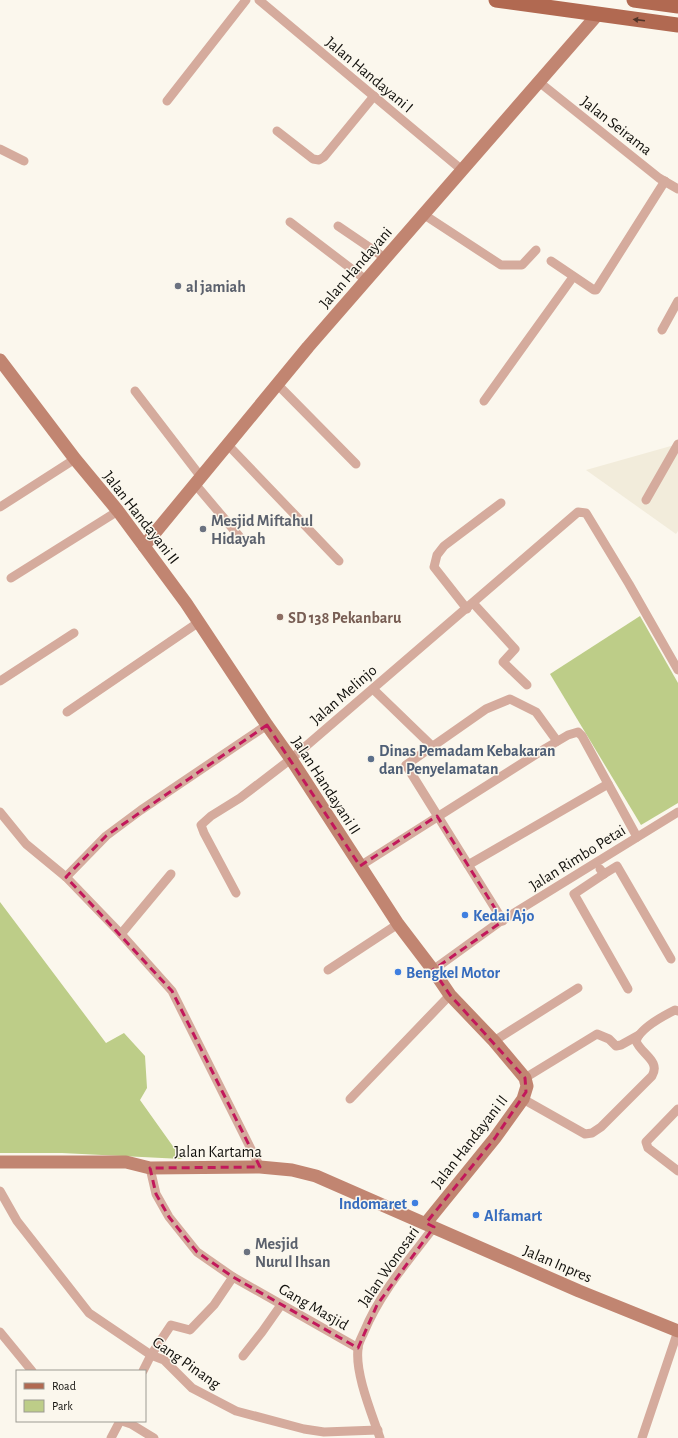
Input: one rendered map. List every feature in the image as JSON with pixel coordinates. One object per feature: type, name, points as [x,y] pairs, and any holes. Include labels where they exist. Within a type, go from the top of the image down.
[{"type":"main road","points":[[496,0],[678,25]]},
{"type":"main road","points":[[634,0],[678,6]]},
{"type":"street","points":[[167,101],[246,0]]},
{"type":"street","name":"Jalan Handayani I","points":[[259,0],[462,170]]},
{"type":"street","name":"Jalan Handayani","points":[[144,546],[277,384],[598,14]]},
{"type":"street","name":"Jalan Seirama","points":[[539,82],[665,181],[678,189]]},
{"type":"street","points":[[277,131],[313,160],[319,160],[324,157],[374,96]]},
{"type":"street","points":[[0,149],[24,161]]},
{"type":"street","points":[[551,261],[594,290],[598,288],[665,181]]},
{"type":"street","points":[[423,214],[501,265],[522,265],[536,250]]},
{"type":"street","points":[[290,222],[366,280]]},
{"type":"street","points":[[338,226],[385,258]]},
{"type":"street","points":[[484,401],[573,277]]},
{"type":"street","points":[[662,330],[678,302]]},
{"type":"street","name":"Jalan Handayani II","points":[[0,360],[118,511],[186,603],[266,725],[291,759],[398,924],[450,995],[494,1041],[525,1078],[527,1086],[523,1099],[430,1225]]},
{"type":"street","points":[[277,384],[356,464]]},
{"type":"street","points":[[135,391],[198,481],[239,536]]},
{"type":"street","points":[[646,500],[678,444]]},
{"type":"street","points":[[228,445],[339,561]]},
{"type":"street","points":[[0,506],[76,459]]},
{"type":"street","points":[[501,503],[444,546],[434,561],[434,567],[470,606],[515,649],[503,662],[527,685]]},
{"type":"street","points":[[11,578],[118,511]]},
{"type":"street","name":"Jalan Melinjo","points":[[236,893],[201,825],[211,816],[240,798],[291,759],[578,512],[586,514],[629,584],[678,670]]},
{"type":"street","points":[[68,712],[199,622]]},
{"type":"street","points":[[0,681],[74,633]]},
{"type":"street","points":[[373,689],[433,747]]},
{"type":"street","points":[[503,921],[406,765],[486,709],[510,699],[536,712],[557,741]]},
{"type":"street","points":[[66,878],[106,836],[147,806],[266,725]]},
{"type":"street","points":[[360,866],[557,741],[578,732],[582,736],[637,837]]},
{"type":"street","points":[[468,865],[608,784]]},
{"type":"street","points":[[0,812],[26,844],[66,878],[121,934],[172,991],[260,1167]]},
{"type":"street","name":"Jalan Rimbo Petai","points":[[433,970],[503,921],[678,812]]},
{"type":"street","points":[[596,863],[604,874]]},
{"type":"street","points":[[628,989],[574,894],[617,866],[671,960]]},
{"type":"street","points":[[121,934],[171,874]]},
{"type":"street","points":[[328,970],[398,924]]},
{"type":"street","points":[[494,1041],[578,988]]},
{"type":"street","points":[[350,1099],[450,995]]},
{"type":"street","points":[[525,1078],[596,1034],[609,1039],[616,1046],[621,1045],[639,1035],[666,1014],[675,1010],[678,1011]]},
{"type":"street","points":[[523,1099],[585,1134],[592,1133],[601,1127],[655,1071],[654,1064],[637,1045],[636,1041],[639,1035]]},
{"type":"street","points":[[678,1109],[646,1142],[646,1145],[678,1171]]},
{"type":"street","name":"Jalan Kartama","points":[[0,1162],[126,1162],[150,1168],[260,1167],[292,1170],[316,1176],[430,1225]]},
{"type":"street","name":"Gang Masjid","points":[[150,1168],[156,1194],[169,1218],[198,1252],[233,1278],[358,1348]]},
{"type":"street","name":"Gang Pinang","points":[[0,1191],[17,1221],[89,1313],[151,1355],[164,1360],[192,1388],[236,1411],[298,1427],[324,1432],[379,1434]]},
{"type":"street","name":"Jalan Inpres","points":[[430,1225],[579,1291],[678,1331]]},
{"type":"street","name":"Jalan Wonosari","points":[[379,1434],[366,1399],[360,1369],[358,1348],[377,1305],[430,1225]]},
{"type":"street","points":[[144,1370],[151,1355],[171,1325],[190,1330],[214,1305],[233,1278]]},
{"type":"street","points":[[243,1356],[281,1305]]},
{"type":"street","points":[[642,1438],[678,1331]]},
{"type":"street","points":[[0,1332],[31,1370]]},
{"type":"street","points":[[111,1438],[120,1422]]},
{"type":"street","points":[[124,1422],[131,1424],[154,1438]]},
{"type":"highlighted area","points":[[267,725],[360,866],[437,816],[503,921],[433,970],[450,995],[525,1078],[526,1092],[495,1138],[426,1223],[434,1227],[377,1305],[358,1348],[233,1277],[197,1252],[169,1217],[156,1194],[150,1168],[260,1167],[172,991],[66,877],[106,836]]},
{"type":"shaded area","points":[[678,444],[678,531],[676,534],[586,470]]},
{"type":"green space","points":[[640,616],[678,683],[678,803],[641,825],[550,674]]},
{"type":"green space","points":[[0,902],[106,1043],[124,1033],[145,1056],[147,1088],[140,1100],[182,1159],[62,1153],[0,1153]]},
{"type":"place","name":"al jamiah","points":[[178,286]]},
{"type":"place","name":"Mesjid Miftahul Hidayah","points":[[203,529]]},
{"type":"place","name":"SD 138 Pekanbaru","points":[[280,617]]},
{"type":"place","name":"Dinas Pemadam Kebakaran dan Penyelamatan","points":[[371,759]]},
{"type":"place","name":"Kedai Ajo","points":[[465,915]]},
{"type":"place","name":"Bengkel Motor","points":[[398,972]]},
{"type":"place","name":"Indomaret","points":[[415,1203]]},
{"type":"place","name":"Alfamart","points":[[476,1215]]},
{"type":"place","name":"Mesjid Nurul Ihsan","points":[[247,1252]]}]
